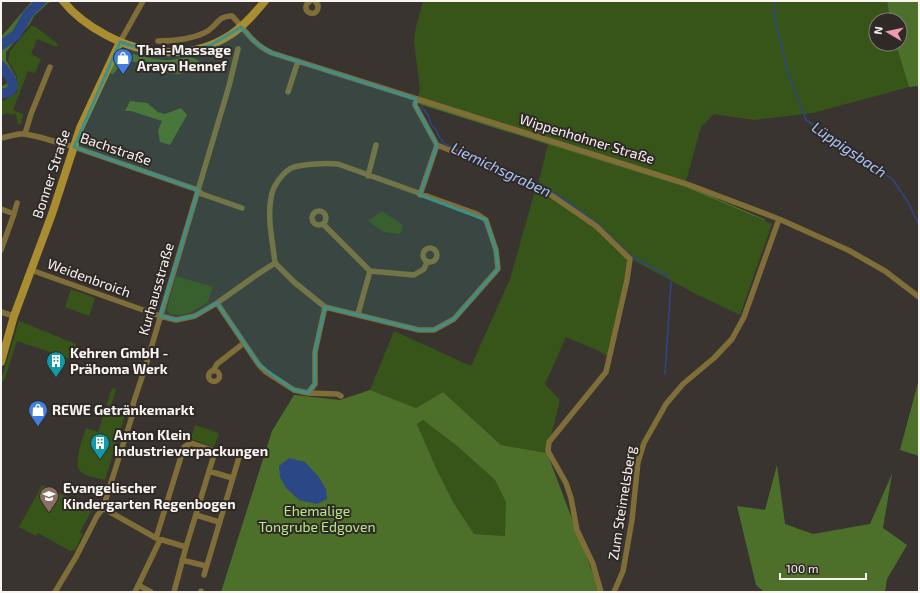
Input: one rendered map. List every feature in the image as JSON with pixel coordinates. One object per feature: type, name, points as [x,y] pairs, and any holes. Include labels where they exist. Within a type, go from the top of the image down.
[{"type":"main road","points":[[63,1],[89,26],[120,42],[131,47],[167,53],[182,52],[211,45],[241,27],[265,1]]},
{"type":"main road","name":"Bonner Straße","points":[[1,362],[14,316],[52,214],[85,116],[120,42]]},
{"type":"street","name":"Bonner Straße","points":[[120,42],[143,1]]},
{"type":"street","points":[[310,1],[306,8],[307,11],[311,13],[316,13],[318,9],[316,1]]},
{"type":"street","name":"Wippenhohner Straße","points":[[158,40],[181,40],[198,36],[210,30],[222,18],[229,15],[232,16],[256,43],[266,50],[687,184],[779,219],[867,260],[885,271],[919,297]]},
{"type":"street","name":"Kurhausstraße","points":[[55,592],[97,516],[103,508],[134,410],[133,404],[229,86],[238,49]]},
{"type":"street","points":[[288,92],[298,61]]},
{"type":"street","points":[[25,134],[31,114],[50,67]]},
{"type":"street","points":[[416,99],[415,105],[437,145],[525,181],[548,193],[596,226],[630,259],[606,372],[549,442],[548,451],[566,483],[571,498],[577,530],[593,564],[601,592]]},
{"type":"street","name":"Bachstraße","points":[[1,138],[25,134],[74,147],[198,190]]},
{"type":"street","points":[[368,176],[376,145]]},
{"type":"street","points":[[420,194],[437,145]]},
{"type":"street","points":[[338,164],[420,194],[477,214],[486,220],[496,250],[498,269],[454,319],[434,330],[419,330],[325,307],[294,282],[275,263],[270,218],[271,198],[278,180],[293,168],[338,164]]},
{"type":"street","points":[[198,190],[202,194],[242,208]]},
{"type":"street","points":[[1,250],[18,203]]},
{"type":"street","points":[[1,209],[14,214]]},
{"type":"street","name":"Zum Steimelsberg","points":[[614,592],[623,571],[632,520],[638,462],[644,443],[666,404],[683,384],[732,339],[739,328],[779,219]]},
{"type":"street","points":[[323,224],[370,270],[414,275],[424,269],[427,262]]},
{"type":"street","name":"Weidenbroich","points":[[31,270],[160,316],[176,320],[195,316],[217,303],[275,263]]},
{"type":"street","points":[[358,314],[370,270]]},
{"type":"street","points":[[217,303],[259,365],[266,372],[294,390],[308,393],[337,394],[341,396]]},
{"type":"street","points":[[308,393],[315,384],[315,352],[325,307]]},
{"type":"street","points":[[1,312],[14,316]]},
{"type":"street","points":[[212,382],[218,380],[220,377],[218,372],[213,371],[217,364],[244,343]]},
{"type":"street","points":[[135,592],[158,539],[184,447],[191,443],[212,450],[214,455],[182,560],[174,592]]},
{"type":"street","points":[[204,575],[240,454]]},
{"type":"street","points":[[209,471],[232,478]]},
{"type":"street","points":[[103,508],[158,539],[186,547]]},
{"type":"street","points":[[196,515],[219,522]]},
{"type":"street","points":[[182,560],[206,566]]},
{"type":"street","points":[[138,585],[151,592]]},
{"type":"highlighted area","points":[[241,27],[256,43],[272,53],[416,99],[415,105],[437,145],[420,195],[486,220],[496,250],[498,269],[454,319],[434,330],[419,330],[325,307],[315,352],[315,384],[308,393],[294,390],[259,365],[217,303],[195,316],[176,320],[160,316],[198,190],[74,147],[120,42],[155,52],[182,52],[211,45]]},
{"type":"green space","points":[[32,1],[55,1],[48,3],[34,16],[29,25],[6,52],[6,60],[16,77],[16,90],[1,99],[1,87],[7,83],[6,76],[1,71],[1,37]]},
{"type":"green space","points":[[423,1],[887,1],[889,12],[868,12],[868,52],[898,52],[909,87],[813,113],[754,120],[714,114],[701,127],[685,185],[419,104],[418,97],[420,89],[414,42],[415,31]]},
{"type":"green space","points":[[887,1],[919,1],[919,86],[909,87],[898,52],[908,52],[908,12],[889,12]]},
{"type":"green space","points":[[31,26],[36,27],[58,44],[57,47],[37,39],[31,54],[41,59],[35,73],[28,71],[13,110],[23,114],[21,124],[18,125],[16,114],[9,115],[9,113],[1,115],[1,102],[17,92],[17,76],[8,61],[10,51]]},
{"type":"green space","points":[[124,53],[164,60],[193,58],[200,62],[198,71],[188,71],[180,74],[159,71],[143,63],[128,61],[122,63],[113,74],[110,73],[117,55]]},
{"type":"green space","points":[[130,101],[147,103],[158,112],[165,114],[181,108],[187,115],[170,145],[160,142],[158,130],[162,121],[131,111],[125,111]]},
{"type":"green space","points":[[421,102],[685,185],[766,221],[685,187],[419,104]]},
{"type":"green space","points":[[548,144],[685,187],[772,224],[740,315],[694,293],[631,259],[608,357],[599,351],[566,337],[545,384],[560,400],[547,453],[501,445],[443,392],[416,408],[370,390],[394,331],[471,366],[510,279],[536,187],[538,185]]},
{"type":"green space","points":[[382,211],[403,225],[400,234],[384,232],[368,221]]},
{"type":"green space","points":[[176,276],[213,287],[208,302],[185,314],[170,314],[167,309]]},
{"type":"green space","points":[[71,289],[95,298],[89,316],[65,307]]},
{"type":"green space","points":[[19,321],[76,344],[71,359],[17,341],[4,381],[1,380]]},
{"type":"green space","points":[[919,379],[919,456],[900,450]]},
{"type":"green space","points":[[112,388],[116,389],[110,410],[125,415],[105,480],[83,474],[79,468],[78,457],[86,428],[98,432]]},
{"type":"green space","name":"Ehemalige Tongrube Edgoven","points":[[370,390],[416,408],[443,392],[501,445],[547,453],[600,592],[221,592],[272,431],[294,395],[340,400]],"holes":[[[423,420],[456,445],[495,480],[506,502],[505,536],[474,534],[453,502],[417,424]]]},
{"type":"green space","points":[[423,420],[456,445],[495,480],[507,502],[505,536],[474,534],[453,502],[436,468],[417,424]]},
{"type":"green space","points":[[195,425],[219,433],[214,447],[191,439]]},
{"type":"green space","points":[[777,465],[785,524],[813,534],[870,524],[892,474],[883,528],[907,545],[887,579],[885,592],[764,592],[756,585],[737,506],[765,510]]},
{"type":"green space","points":[[42,485],[91,508],[92,510],[80,532],[83,534],[75,550],[70,551],[38,533],[36,536],[19,527]]},
{"type":"water","points":[[289,458],[305,462],[318,476],[326,489],[327,499],[317,504],[299,500],[286,488],[280,477],[279,466]]},
{"type":"waterway","points":[[1,45],[16,35],[28,14],[41,1]]},
{"type":"waterway","name":"Lüppigsbach","points":[[775,1],[774,16],[788,72],[806,120],[893,180],[908,202],[919,225]]},
{"type":"waterway","points":[[1,66],[10,78],[13,87],[9,92],[1,94]]},
{"type":"waterway","name":"Liemichsgraben","points":[[421,106],[428,115],[431,124],[437,131],[439,137],[445,144],[478,159]]},
{"type":"waterway","name":"Liemichsgraben","points":[[524,178],[543,186],[578,209],[597,223],[631,256],[670,277]]},
{"type":"waterway","name":"Liemichsgraben","points":[[665,374],[671,282]]},
{"type":"place","name":"Thai-Massage Araya Hennef","points":[[123,75]]},
{"type":"place","name":"Kehren GmbH - Prähoma Werk","points":[[56,378]]},
{"type":"place","name":"REWE Getränkemarkt","points":[[38,427]]},
{"type":"place","name":"Anton Klein Industrieverpackungen","points":[[100,460]]},
{"type":"place","name":"Evangelischer Kindergarten Regenbogen","points":[[49,513]]}]
